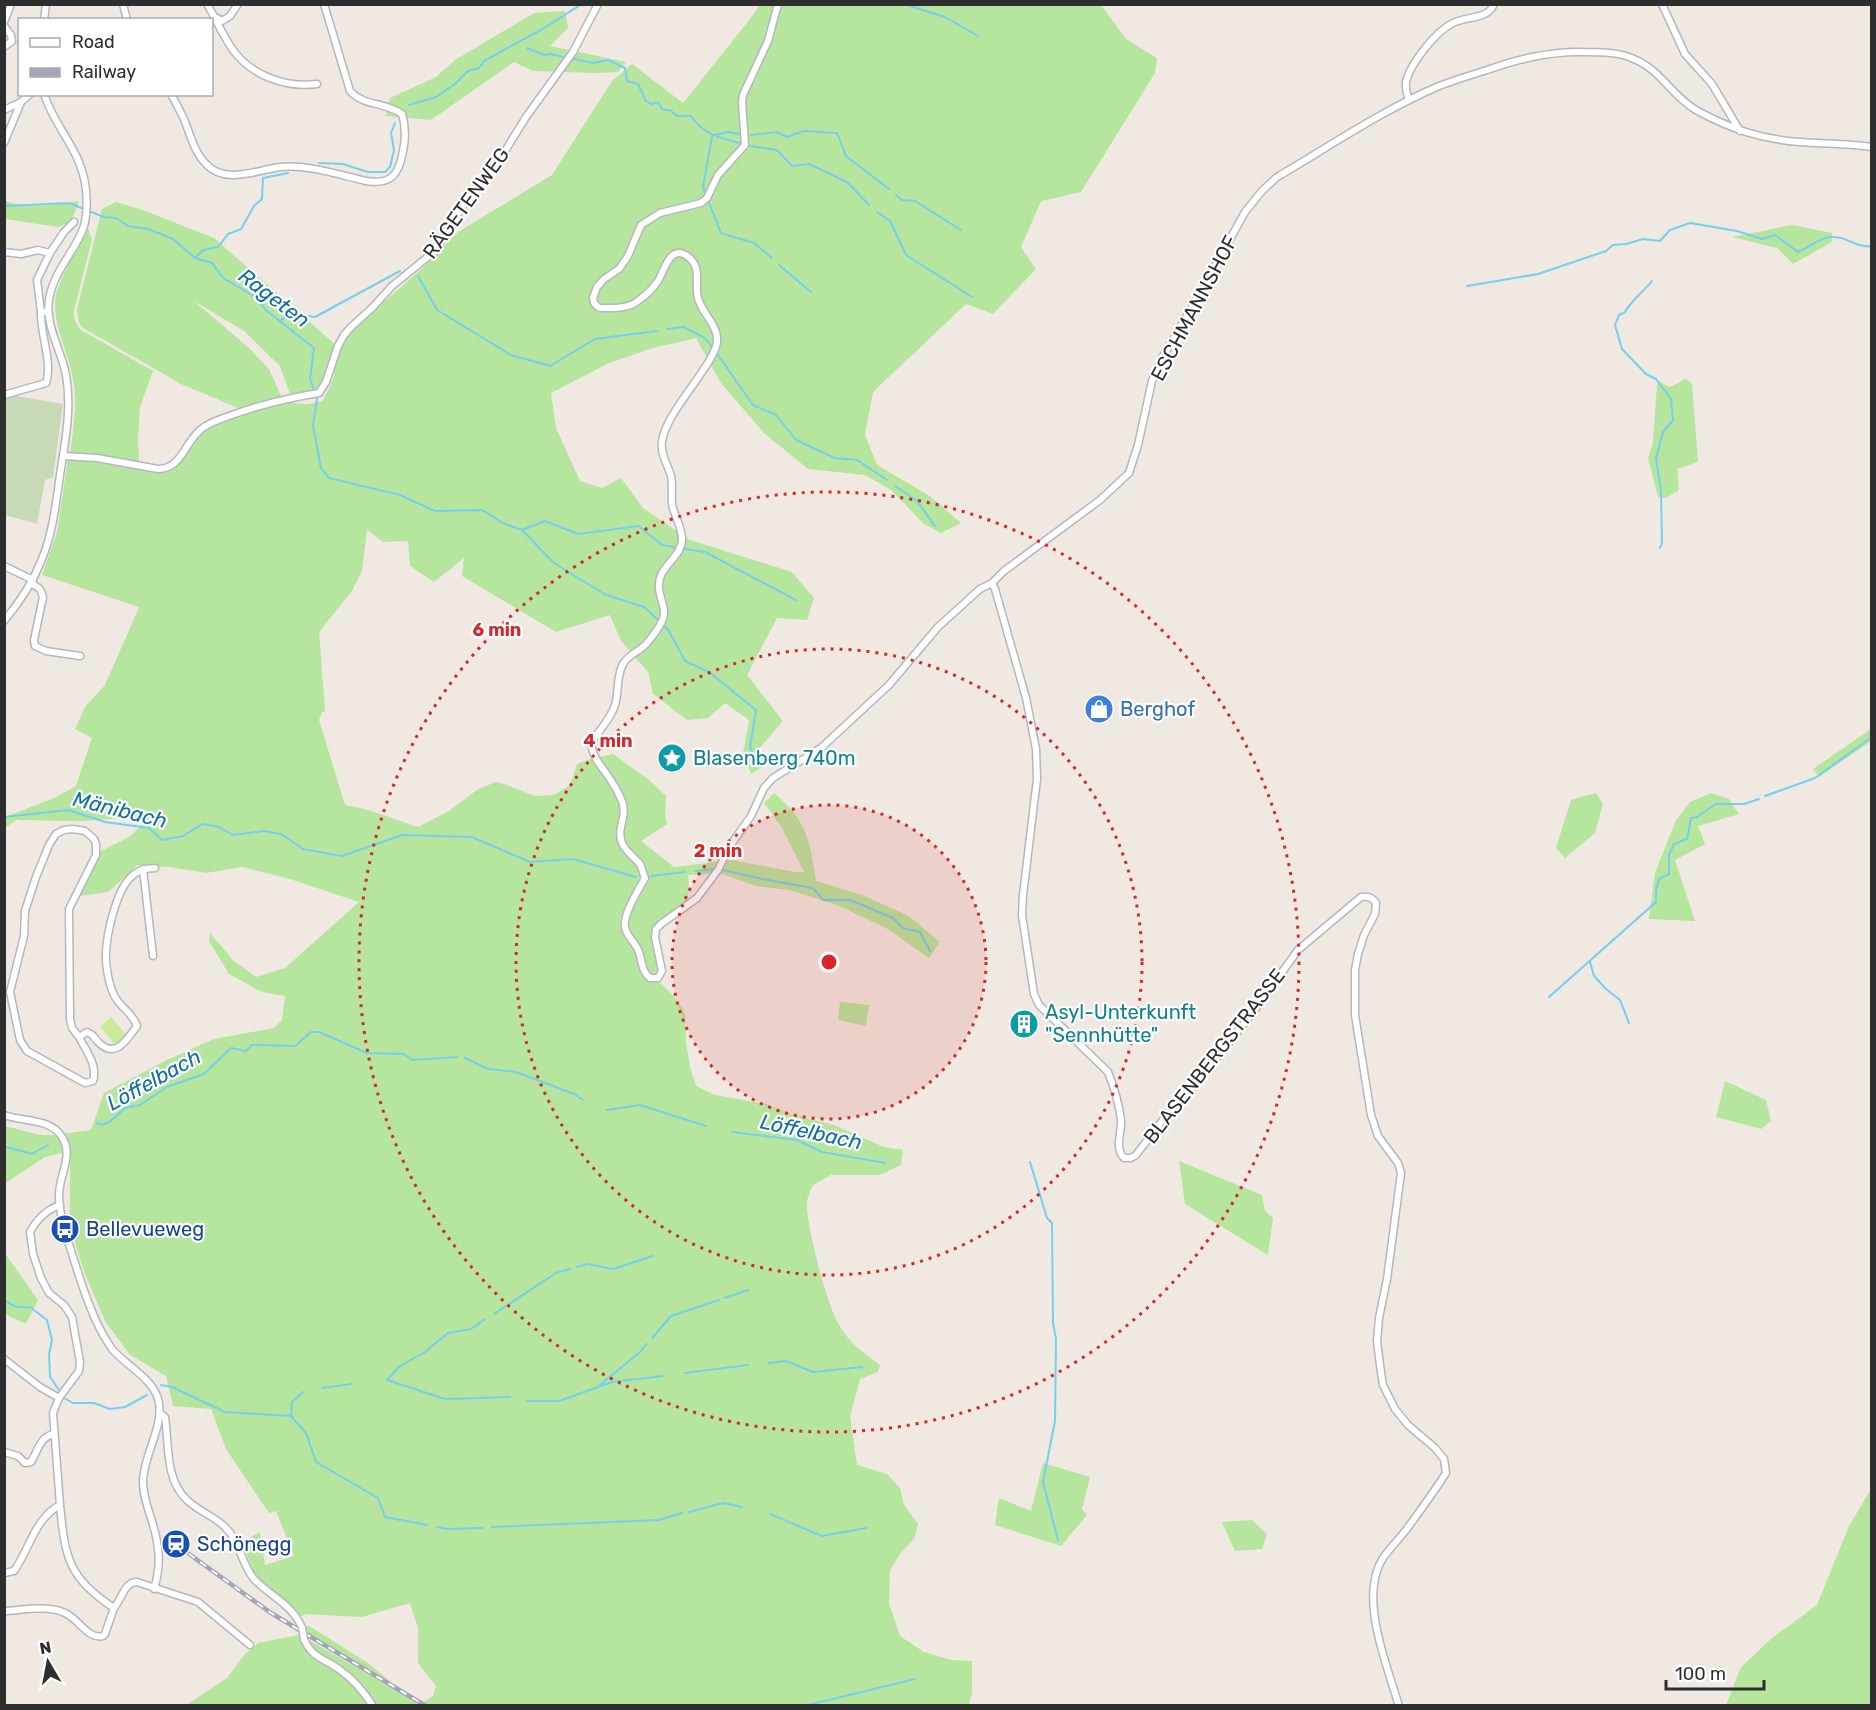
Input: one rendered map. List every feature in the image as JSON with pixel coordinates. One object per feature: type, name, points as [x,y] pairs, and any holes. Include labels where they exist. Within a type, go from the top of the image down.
[{"type":"street","points":[[4,47],[12,41],[5,22],[11,4]]},
{"type":"street","points":[[207,4],[233,50],[257,72],[273,80],[304,86],[317,84]]},
{"type":"street","points":[[215,17],[222,21],[226,20],[238,4]]},
{"type":"street","points":[[173,96],[198,154],[206,165],[215,171],[226,175],[292,166],[366,181],[386,181],[395,175],[401,166],[406,135],[402,114],[386,105],[366,102],[357,98],[350,91],[324,4]]},
{"type":"street","name":"RÄGETENWEG","points":[[63,456],[97,458],[166,469],[176,462],[202,428],[212,423],[260,405],[320,393],[338,346],[351,327],[392,286],[435,251],[469,196],[502,156],[526,117],[573,52],[598,4]]},
{"type":"street","points":[[778,4],[768,40],[743,95],[745,145],[718,175],[707,198],[701,203],[660,213],[641,225],[628,256],[619,269],[597,287],[593,298],[599,308],[633,304],[650,292],[672,255],[680,253],[687,256],[696,266],[697,294],[700,305],[716,332],[718,340],[711,356],[678,407],[661,442],[671,478],[672,505],[682,534],[682,543],[658,583],[659,595],[665,610],[663,620],[646,644],[623,664],[610,717],[591,743],[596,760],[613,783],[623,804],[625,813],[620,835],[622,844],[640,865],[645,878],[624,923],[626,931],[637,947],[645,974],[650,978],[657,978],[662,972],[655,937],[656,929],[697,898],[718,870],[730,846],[751,816],[764,788],[773,778],[821,748],[889,685],[938,627],[980,589],[992,583]]},
{"type":"street","points":[[1409,100],[1406,92],[1409,74],[1439,32],[1451,23],[1465,18],[1483,16],[1493,9],[1494,4]]},
{"type":"street","points":[[1662,4],[1685,54],[1712,84],[1741,132]]},
{"type":"street","name":"ESCHMANNSHOF","points":[[992,583],[1004,571],[1100,500],[1129,473],[1138,445],[1152,381],[1162,358],[1245,213],[1262,191],[1277,177],[1409,100],[1441,85],[1541,54],[1574,51],[1607,52],[1630,57],[1648,67],[1659,74],[1683,101],[1695,110],[1741,132],[1797,142],[1872,147]]},
{"type":"street","points":[[4,110],[28,96]]},
{"type":"street","points":[[4,395],[46,383],[48,370],[40,325],[54,282],[84,226],[86,189],[78,157],[47,105],[45,96]]},
{"type":"street","points":[[4,143],[21,102]]},
{"type":"street","points":[[4,621],[32,582],[48,541],[63,456],[68,414],[66,375],[45,312],[38,280],[50,253],[74,222]]},
{"type":"street","points":[[4,252],[21,254],[38,250],[50,253]]},
{"type":"street","points":[[4,566],[40,589],[43,597],[34,640],[35,646],[46,651],[80,656]]},
{"type":"street","name":"BLASENBERGSTRASSE","points":[[992,583],[1026,698],[1036,749],[1036,778],[1022,915],[1034,994],[1039,1005],[1108,1072],[1121,1121],[1119,1146],[1124,1158],[1136,1155],[1162,1121],[1199,1080],[1254,1011],[1298,950],[1361,897],[1373,898],[1376,903],[1375,914],[1364,935],[1358,954],[1355,970],[1355,1015],[1371,1115],[1378,1136],[1398,1162],[1401,1173],[1377,1341],[1383,1385],[1388,1397],[1408,1425],[1435,1448],[1444,1459],[1446,1473],[1406,1530],[1383,1558],[1377,1570],[1373,1590],[1374,1615],[1399,1706]]},
{"type":"street","points":[[73,829],[85,831],[94,839],[97,848],[96,855],[69,909],[70,1019],[72,1028],[79,1037],[95,1072],[93,1081],[85,1083],[27,1051],[20,1040],[7,992],[24,936],[25,911],[36,877],[56,834],[73,829]]},
{"type":"street","points":[[79,1037],[87,1032],[92,1034],[99,1043],[114,1049],[121,1046],[137,1026],[134,1016],[116,998],[105,953],[110,925],[121,892],[130,878],[143,868],[154,868]]},
{"type":"street","points":[[143,868],[153,956]]},
{"type":"street","points":[[4,1115],[52,1127],[63,1138],[67,1158],[59,1186],[60,1205],[65,1229],[88,1302],[103,1335],[113,1350],[157,1393],[160,1413],[143,1479],[144,1496],[159,1548],[159,1575],[154,1589]]},
{"type":"street","points":[[60,1205],[41,1216],[30,1232],[33,1254],[41,1278],[49,1293],[64,1305],[72,1317],[80,1362],[79,1371],[59,1398],[53,1413],[64,1546],[81,1582],[114,1608]]},
{"type":"street","points":[[4,1359],[40,1387],[59,1398]]},
{"type":"street","points":[[160,1413],[165,1417],[170,1467],[180,1494],[225,1527],[255,1579],[292,1611],[302,1628],[304,1639],[311,1652],[342,1671],[364,1692],[373,1706]]},
{"type":"street","points":[[4,1452],[18,1456],[25,1463],[31,1462],[40,1443],[46,1436],[53,1434]]},
{"type":"street","points":[[4,1573],[14,1571],[42,1519],[60,1505]]},
{"type":"street","points":[[4,1611],[57,1610],[69,1615],[90,1634],[103,1636],[114,1608],[127,1586],[132,1582],[137,1582],[198,1602],[250,1645]]},
{"type":"green space","points":[[760,5],[1101,5],[1126,39],[1157,58],[1155,73],[1081,192],[1041,201],[1021,247],[1036,269],[993,314],[966,304],[873,392],[865,435],[877,465],[930,496],[961,523],[941,533],[924,524],[891,490],[865,475],[808,469],[764,433],[721,383],[696,338],[653,348],[609,363],[551,393],[556,428],[580,481],[602,488],[621,478],[643,508],[690,540],[792,572],[814,598],[807,620],[777,618],[747,675],[783,721],[759,749],[765,765],[751,774],[743,754],[749,720],[725,703],[708,718],[687,720],[653,694],[648,672],[621,641],[610,615],[556,632],[462,576],[464,558],[434,582],[410,566],[408,541],[383,542],[367,530],[362,571],[352,591],[319,632],[325,711],[322,712],[319,720],[345,805],[365,809],[418,827],[449,811],[478,789],[496,782],[535,796],[554,795],[570,785],[577,764],[613,754],[649,780],[666,796],[667,824],[641,841],[674,867],[731,860],[804,872],[781,826],[764,803],[774,793],[794,813],[805,832],[812,854],[816,881],[862,895],[909,916],[940,942],[929,958],[886,928],[837,905],[789,890],[756,886],[722,874],[688,875],[688,892],[684,903],[658,923],[653,930],[652,940],[658,971],[653,975],[647,971],[628,925],[627,916],[641,895],[635,893],[620,920],[647,979],[659,982],[673,995],[683,1009],[690,1067],[696,1086],[715,1095],[766,1104],[784,1112],[834,1125],[884,1147],[903,1150],[901,1165],[880,1175],[831,1175],[813,1185],[807,1201],[808,1214],[813,1246],[833,1313],[851,1342],[880,1365],[878,1372],[860,1379],[850,1417],[857,1465],[887,1474],[900,1488],[904,1505],[918,1524],[914,1539],[899,1555],[890,1571],[889,1603],[900,1636],[924,1652],[951,1660],[972,1661],[972,1693],[969,1705],[375,1705],[314,1650],[307,1639],[420,1704],[433,1696],[436,1686],[418,1663],[418,1628],[410,1603],[362,1617],[305,1614],[301,1616],[258,1578],[242,1542],[260,1532],[265,1565],[294,1556],[276,1511],[269,1513],[226,1449],[211,1409],[173,1406],[166,1376],[130,1355],[105,1321],[83,1269],[70,1225],[70,1151],[45,1157],[6,1183],[5,1187],[5,1126],[40,1135],[91,1130],[104,1093],[165,1061],[214,1039],[274,1028],[282,1020],[285,996],[262,992],[229,974],[209,941],[210,933],[234,961],[256,977],[285,968],[359,902],[290,879],[242,867],[206,873],[138,865],[108,892],[80,896],[82,879],[99,852],[129,837],[143,824],[136,817],[82,821],[16,820],[5,828],[5,817],[54,798],[76,786],[92,738],[75,729],[85,707],[105,685],[139,607],[42,575],[57,532],[68,459],[96,460],[167,470],[181,459],[200,433],[226,420],[277,402],[305,404],[323,401],[334,377],[335,362],[344,340],[458,232],[552,175],[612,81],[632,64],[683,103]]},
{"type":"green space","points":[[565,11],[568,28],[550,46],[626,62],[618,72],[533,71],[514,62],[431,120],[386,116],[390,98],[436,77],[455,60],[534,13]]},
{"type":"green space","points":[[5,201],[32,206],[79,201],[71,222],[58,227],[5,219]]},
{"type":"green space","points":[[116,202],[214,238],[336,345],[320,390],[290,394],[280,366],[244,331],[194,301],[249,348],[269,369],[282,398],[243,410],[181,384],[83,328],[79,323],[77,310],[102,209]]},
{"type":"green space","points":[[1792,225],[1832,233],[1832,242],[1793,264],[1777,248],[1732,237]]},
{"type":"green space","points":[[88,228],[92,240],[74,310],[76,323],[81,330],[153,371],[140,407],[139,465],[70,454],[75,394],[55,304],[58,287]]},
{"type":"green space","points":[[1686,378],[1692,384],[1698,462],[1677,469],[1679,490],[1666,498],[1658,497],[1648,458],[1653,443],[1657,384],[1660,382],[1669,387]]},
{"type":"green space","points":[[11,395],[63,404],[53,477],[45,480],[37,524],[5,515],[5,398]]},
{"type":"green space","points":[[1871,729],[1871,741],[1819,777],[1813,769]]},
{"type":"green space","points":[[1596,793],[1603,804],[1595,833],[1565,858],[1556,848],[1571,800]]},
{"type":"green space","points":[[1711,793],[1729,799],[1739,814],[1698,826],[1705,844],[1675,860],[1695,921],[1649,919],[1655,873],[1676,820],[1690,802]]},
{"type":"green space","points":[[840,1002],[869,1005],[866,1026],[838,1020]]},
{"type":"green space","points":[[111,1017],[127,1036],[116,1046],[100,1027]]},
{"type":"green space","points":[[1725,1081],[1766,1100],[1771,1121],[1761,1129],[1716,1117]]},
{"type":"green space","points":[[1179,1161],[1262,1195],[1265,1211],[1273,1218],[1268,1255],[1185,1204]]},
{"type":"green space","points":[[4,1252],[38,1300],[26,1324],[5,1314]]},
{"type":"green space","points":[[1043,1463],[1090,1477],[1082,1509],[1087,1515],[1061,1546],[995,1525],[999,1498],[1031,1511]]},
{"type":"green space","points":[[1871,1489],[1871,1705],[1726,1705],[1741,1667],[1771,1639],[1817,1605],[1849,1526]]},
{"type":"green space","points":[[1252,1520],[1267,1534],[1262,1549],[1235,1551],[1222,1522]]},
{"type":"green space","points":[[309,1626],[368,1663],[396,1686],[306,1633],[304,1627]]},
{"type":"green space","points":[[299,1635],[313,1658],[337,1669],[371,1706],[185,1706],[227,1678],[245,1654],[258,1643]]},
{"type":"waterway","points":[[409,105],[436,97],[455,84],[468,71],[479,68],[484,61],[582,4]]},
{"type":"waterway","points":[[904,4],[945,17],[978,36]]},
{"type":"waterway","points":[[527,48],[544,55],[550,54],[593,63],[608,60],[625,68],[627,81],[638,84],[646,101],[652,104],[658,102],[663,110],[670,110],[677,116],[691,116],[706,131],[740,143]]},
{"type":"waterway","points":[[319,163],[343,164],[368,172],[385,172],[390,167],[394,150],[391,133],[395,123]]},
{"type":"waterway","points":[[751,135],[776,132],[787,137],[804,131],[837,133],[846,156],[889,189]]},
{"type":"waterway","points":[[715,135],[728,132],[740,134]]},
{"type":"waterway","points":[[705,193],[703,187],[712,136]]},
{"type":"waterway","points":[[750,146],[777,150],[792,166],[809,164],[847,182],[869,205]]},
{"type":"waterway","points":[[195,258],[203,250],[218,247],[228,234],[241,229],[254,206],[262,199],[263,178],[288,173]]},
{"type":"waterway","points":[[896,195],[902,200],[915,201],[961,230]]},
{"type":"waterway","name":"Rageten","points":[[4,206],[69,203],[104,217],[116,218],[128,226],[148,229],[173,239],[195,258],[212,263],[223,278],[254,296],[267,311],[314,348],[310,379],[317,398],[313,426],[321,468],[329,478],[400,495],[435,511],[482,510],[503,523],[522,530],[554,563],[604,594],[644,607],[657,619]]},
{"type":"waterway","points":[[709,203],[721,233],[754,243],[772,258]]},
{"type":"waterway","points":[[877,212],[890,221],[906,255],[972,297]]},
{"type":"waterway","points":[[1467,286],[1538,274],[1606,251],[1613,245],[1643,239],[1660,241],[1670,230],[1690,223],[1737,231],[1762,239],[1775,235],[1798,252],[1829,237],[1839,237],[1861,245],[1872,246]]},
{"type":"waterway","points":[[779,265],[811,292]]},
{"type":"waterway","points":[[279,321],[293,314],[315,317],[400,271]]},
{"type":"waterway","points":[[418,276],[437,310],[511,355],[550,366],[595,339],[657,331]]},
{"type":"waterway","points":[[1652,281],[1625,312],[1619,315],[1615,325],[1622,349],[1646,374],[1656,379],[1671,399],[1673,420],[1663,432],[1656,458],[1661,491],[1662,543],[1660,548]]},
{"type":"waterway","points":[[667,329],[683,327],[705,338],[711,346]]},
{"type":"waterway","points":[[718,355],[753,405],[776,415],[796,440],[835,458],[857,460],[887,480]]},
{"type":"waterway","points":[[895,486],[917,501],[935,526]]},
{"type":"waterway","points":[[522,530],[545,521],[578,534],[639,526],[662,545],[674,547]]},
{"type":"waterway","points":[[685,549],[705,552],[796,600]]},
{"type":"waterway","points":[[665,627],[685,661],[709,672],[756,710],[750,747],[756,765]]},
{"type":"waterway","points":[[1765,796],[1815,778],[1872,737]]},
{"type":"waterway","points":[[1549,997],[1656,902],[1659,879],[1669,874],[1669,855],[1674,844],[1687,839],[1691,818],[1697,817],[1716,804],[1744,804],[1759,799]]},
{"type":"waterway","name":"Mänibach","points":[[4,817],[69,810],[105,822],[149,828],[162,840],[183,836],[202,824],[219,827],[233,835],[264,831],[281,834],[303,849],[342,856],[402,835],[472,837],[530,862],[573,859],[636,877]]},
{"type":"waterway","name":"Mänibach","points":[[695,871],[713,869]]},
{"type":"waterway","name":"Mänibach","points":[[724,870],[813,888],[823,900],[850,900],[893,918],[903,928],[920,932],[930,951]]},
{"type":"waterway","name":"Mänibach","points":[[651,876],[685,872]]},
{"type":"waterway","points":[[1590,962],[1594,976],[1620,1000],[1629,1023]]},
{"type":"waterway","name":"Löffelbach","points":[[97,1123],[102,1125],[111,1121],[125,1108],[140,1105],[167,1087],[204,1074],[231,1048],[246,1051],[252,1045],[295,1046],[311,1032],[319,1032],[367,1053],[403,1054],[413,1060],[457,1057]]},
{"type":"waterway","name":"Löffelbach","points":[[465,1058],[488,1069],[516,1072],[574,1094],[583,1100]]},
{"type":"waterway","name":"Löffelbach","points":[[607,1110],[640,1105],[706,1126]]},
{"type":"waterway","name":"Löffelbach","points":[[732,1132],[797,1140],[822,1152],[885,1163]]},
{"type":"waterway","name":"Löffelbach","points":[[4,1148],[32,1154],[48,1145]]},
{"type":"waterway","points":[[1030,1162],[1047,1218],[1052,1223],[1053,1323],[1056,1339],[1055,1421],[1043,1482],[1058,1540]]},
{"type":"waterway","points":[[577,1267],[587,1264],[613,1269],[653,1256]]},
{"type":"waterway","points":[[494,1314],[556,1273],[570,1269]]},
{"type":"waterway","points":[[725,1298],[748,1290]]},
{"type":"waterway","points":[[4,1299],[16,1306],[30,1307],[47,1320],[52,1340],[49,1354],[50,1377],[59,1390]]},
{"type":"waterway","points":[[652,1338],[671,1316],[719,1300]]},
{"type":"waterway","points":[[485,1319],[471,1329],[448,1333],[425,1352],[400,1366],[387,1380],[445,1399],[510,1397]]},
{"type":"waterway","points":[[600,1385],[647,1344]]},
{"type":"waterway","points":[[769,1363],[786,1361],[813,1372],[862,1367]]},
{"type":"waterway","points":[[685,1373],[748,1365]]},
{"type":"waterway","points":[[527,1401],[559,1401],[612,1382],[663,1376]]},
{"type":"waterway","points":[[322,1388],[351,1384]]},
{"type":"waterway","points":[[161,1385],[172,1387],[225,1412],[291,1416],[292,1402],[303,1392]]},
{"type":"waterway","points":[[64,1398],[73,1403],[94,1403],[110,1409],[125,1407],[147,1395]]},
{"type":"waterway","points":[[291,1416],[306,1433],[316,1462],[378,1498],[385,1517],[427,1525]]},
{"type":"waterway","points":[[689,1512],[723,1503],[742,1507]]},
{"type":"waterway","points":[[492,1527],[659,1520],[682,1513]]},
{"type":"waterway","points":[[770,1514],[822,1536],[866,1528]]},
{"type":"waterway","points":[[437,1527],[482,1528]]},
{"type":"waterway","points":[[804,1706],[915,1679]]},
{"type":"railway","points":[[189,1554],[271,1613],[426,1706]]},
{"type":"place","name":"Berghof","points":[[1099,709]]},
{"type":"place","name":"Blasenberg 740m","points":[[672,758]]},
{"type":"place","name":"Asyl-Unterkunft \"Sennhütte\"","points":[[1024,1024]]},
{"type":"place","name":"Bellevueweg","points":[[65,1229]]},
{"type":"place","name":"Schönegg","points":[[176,1544]]}]
